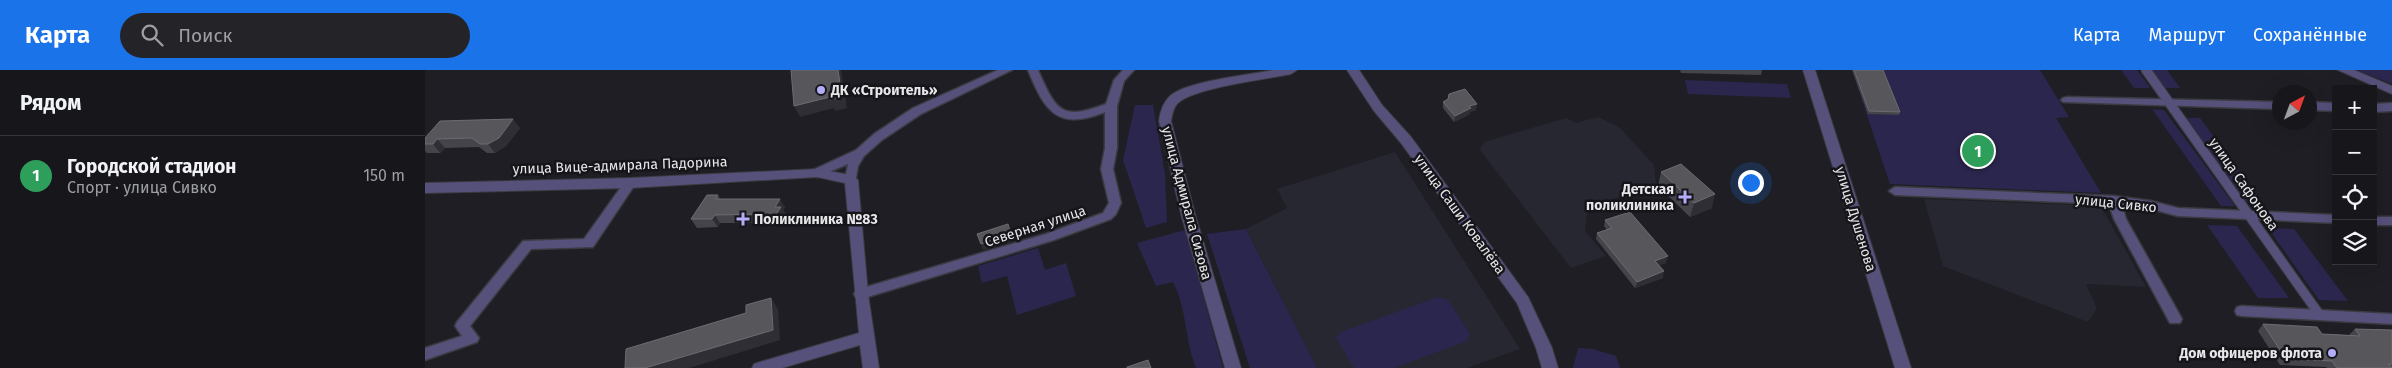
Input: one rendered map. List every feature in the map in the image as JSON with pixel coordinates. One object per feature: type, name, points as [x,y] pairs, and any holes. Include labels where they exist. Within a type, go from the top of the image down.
[{"type":"street","name":"улица Вице-адмирала Падорина","points":[[817,173],[860,153],[878,137],[917,111],[1007,70]]},
{"type":"street","points":[[1033,70],[1051,107],[1069,118],[1090,115],[1111,106],[1119,80],[1129,70]]},
{"type":"street","name":"улица Адмирала Сизова","points":[[1233,368],[1188,214],[1165,121],[1167,107],[1172,99],[1187,91],[1291,70]]},
{"type":"street","name":"улица Саши Ковалёва","points":[[1353,70],[1378,108],[1406,140],[1523,301],[1544,348],[1550,368]]},
{"type":"street","name":"улица Душенова","points":[[1809,70],[1835,148],[1884,313],[1903,368]]},
{"type":"street","name":"улица Сафонова","points":[[2146,70],[2319,314]]},
{"type":"street","points":[[2344,70],[2392,90]]},
{"type":"street","points":[[2067,100],[2272,106]]},
{"type":"street","name":"Северная улица","points":[[861,294],[1050,237],[1107,216],[1112,211],[1115,203],[1107,169],[1111,148],[1111,106]]},
{"type":"street","points":[[2317,106],[2332,107]]},
{"type":"street","points":[[2377,108],[2392,107]]},
{"type":"street","name":"улица Вице-адмирала Падорина","points":[[425,188],[630,182],[817,173],[851,180],[852,166],[860,153]]},
{"type":"street","points":[[851,180],[861,294],[871,368]]},
{"type":"street","points":[[425,354],[472,338],[462,326],[528,244],[588,244],[630,182]]},
{"type":"street","name":"улица Сивко","points":[[1895,191],[2114,200],[2151,204],[2178,212],[2332,219]]},
{"type":"street","points":[[2114,200],[2120,219],[2175,319]]},
{"type":"street","points":[[2377,220],[2392,221]]},
{"type":"street","points":[[2243,311],[2392,319]]},
{"type":"street","points":[[760,368],[867,337]]},
{"type":"shaded area","points":[[1852,70],[2040,70],[2069,117],[2056,118],[2101,193],[1890,184]]},
{"type":"shaded area","points":[[2121,70],[2137,70],[2150,88],[2134,88]]},
{"type":"shaded area","points":[[2152,70],[2167,70],[2180,88],[2165,88]]},
{"type":"shaded area","points":[[2356,70],[2392,70],[2392,84]]},
{"type":"shaded area","points":[[1685,80],[1787,84],[1791,98],[1688,94]]},
{"type":"shaded area","points":[[1135,105],[1153,105],[1165,174],[1167,222],[1146,228],[1123,160]]},
{"type":"shaded area","points":[[2152,109],[2164,110],[2235,206],[2221,206]]},
{"type":"shaded area","points":[[1598,117],[1619,127],[1654,165],[1656,184],[1588,208],[1585,231],[1606,256],[1571,268],[1480,150],[1484,142],[1566,118],[1576,123]]},
{"type":"shaded area","points":[[2186,118],[2200,118],[2263,203],[2247,202]]},
{"type":"shaded area","points":[[1395,152],[1520,349],[1467,368],[1317,368],[1246,229],[1287,208],[1277,189]]},
{"type":"shaded area","points":[[1924,199],[2101,206],[2146,287],[2086,284],[2097,308],[2088,322],[1943,266]]},
{"type":"shaded area","points":[[2207,225],[2237,226],[2289,298],[2258,298]]},
{"type":"shaded area","points":[[2268,228],[2294,229],[2348,301],[2319,300]]},
{"type":"shaded area","points":[[1246,229],[1317,368],[1250,368],[1207,234]]},
{"type":"shaded area","points":[[1185,230],[1223,368],[1196,368],[1178,292],[1173,282],[1156,286],[1137,243]]},
{"type":"shaded area","points":[[1038,248],[1045,270],[1066,263],[1076,296],[1017,315],[1007,276],[982,283],[978,266]]},
{"type":"shaded area","points":[[1438,297],[1448,300],[1470,334],[1467,341],[1394,368],[1354,368],[1336,338],[1341,332]]},
{"type":"shaded area","points":[[1578,348],[1593,349],[1616,356],[1620,368],[1573,368]]},
{"type":"building","name":"ДК «Строитель»","points":[[791,70],[838,70],[842,97],[830,100],[830,97],[794,106]]},
{"type":"building","points":[[1854,70],[1883,70],[1900,112],[1869,111]]},
{"type":"building","points":[[1465,89],[1477,104],[1469,106],[1471,108],[1455,116],[1443,102],[1448,99],[1449,94]]},
{"type":"building","points":[[513,119],[499,138],[488,144],[480,144],[472,138],[437,139],[433,144],[425,144],[425,138],[440,121]]},
{"type":"building","points":[[1681,164],[1715,194],[1694,203],[1661,172]]},
{"type":"building","points":[[707,195],[718,195],[715,199],[780,199],[775,207],[781,207],[775,216],[762,216],[764,214],[715,215],[712,219],[691,219]]},
{"type":"building","points":[[1630,212],[1668,256],[1655,261],[1664,271],[1637,282],[1597,233],[1612,228],[1605,220]]},
{"type":"building","points":[[1008,224],[1011,235],[981,244],[977,234]]},
{"type":"building","points":[[771,298],[773,330],[645,368],[625,368],[626,349],[746,313],[746,305]]},
{"type":"building","name":"Дом офицеров флота","points":[[2263,324],[2317,327],[2322,334],[2360,336],[2355,329],[2392,330],[2392,364],[2388,364],[2392,368],[2337,368],[2332,361],[2286,359]]},
{"type":"building","points":[[1148,360],[1151,368],[1127,368],[1127,367]]},
{"type":"place","name":"ДК «Строитель»","points":[[821,90]]},
{"type":"place","name":"Городской стадион","points":[[1978,151]]},
{"type":"place","name":"Детская поликлиника","points":[[1685,197]]},
{"type":"place","name":"Поликлиника №83","points":[[743,219]]},
{"type":"place","name":"Дом офицеров флота","points":[[2332,353]]}]
